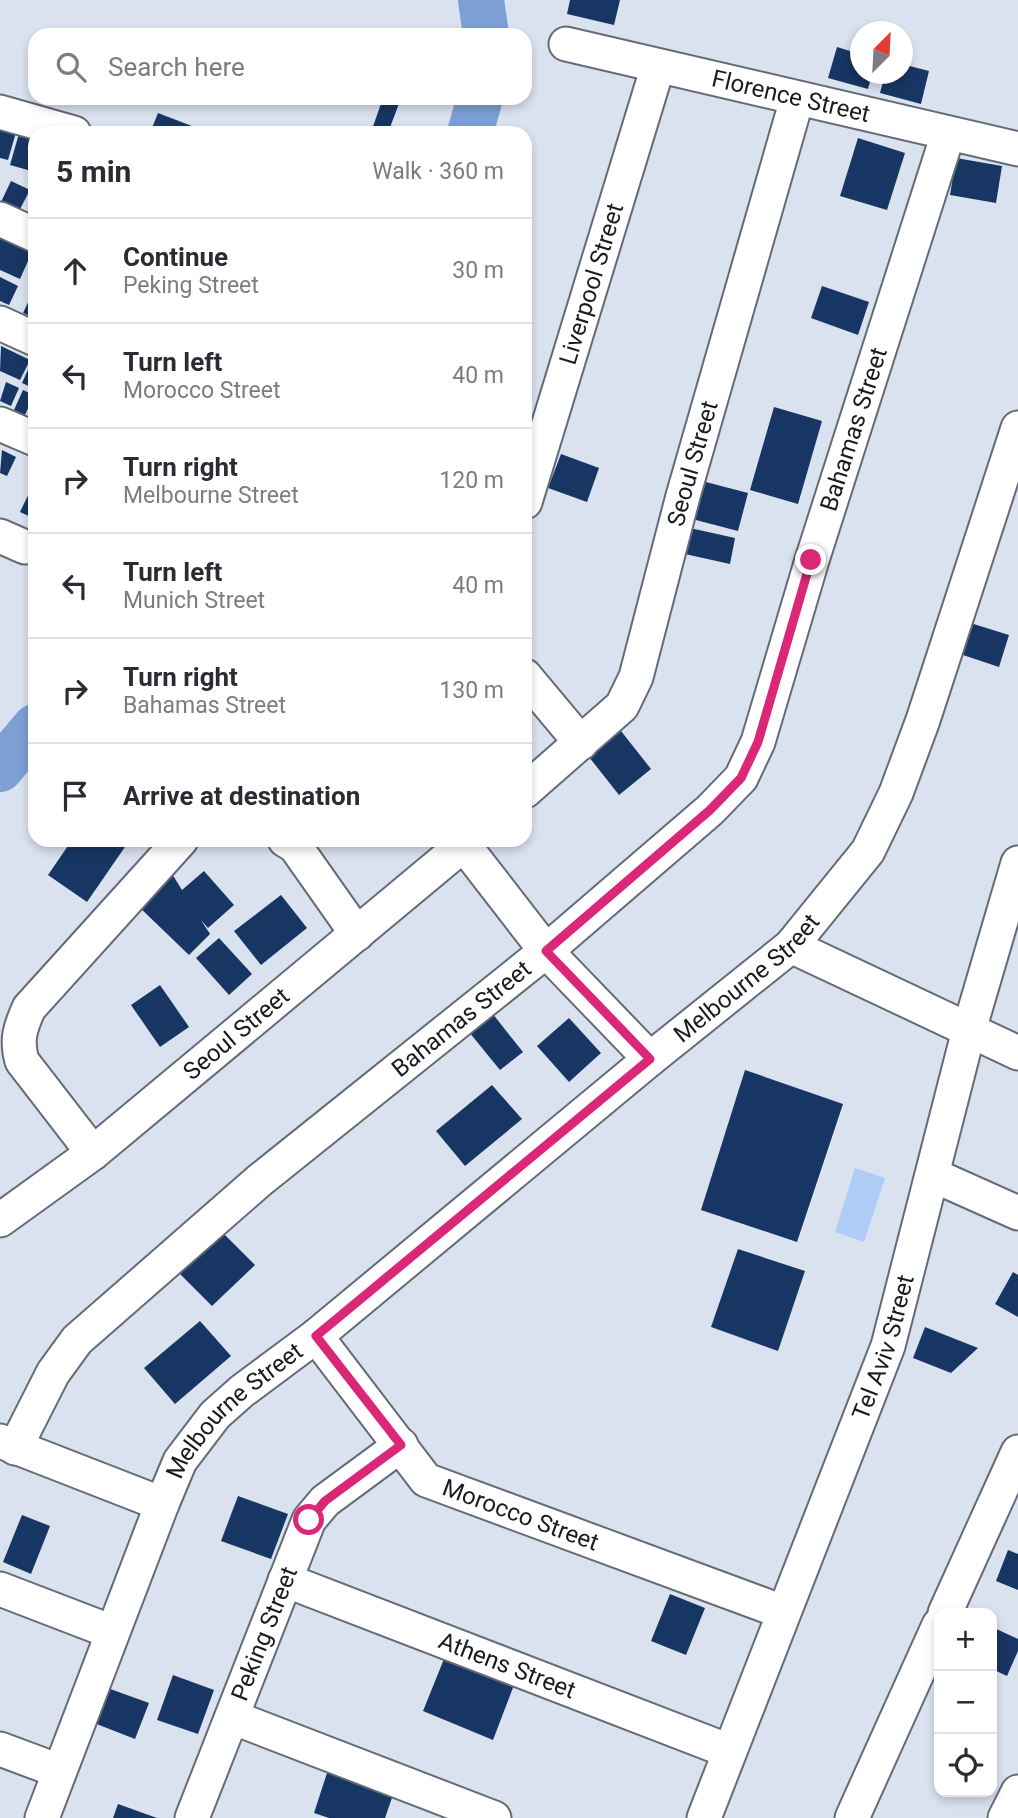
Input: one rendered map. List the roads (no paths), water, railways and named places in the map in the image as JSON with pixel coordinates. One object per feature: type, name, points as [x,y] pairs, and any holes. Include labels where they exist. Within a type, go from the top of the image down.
[{"type":"street","name":"Florence Street","points":[[566,44],[1018,149]]},
{"type":"street","name":"Liverpool Street","points":[[532,479],[658,66]]},
{"type":"street","name":"Seoul Street","points":[[532,785],[622,706],[636,677],[683,496],[797,99]]},
{"type":"street","points":[[0,111],[50,126]]},
{"type":"street","name":"Bahamas Street","points":[[8,1444],[77,1340],[260,1180],[546,951],[710,810],[741,778],[758,742],[811,560],[948,134]]},
{"type":"street","points":[[0,219],[28,232]]},
{"type":"street","points":[[0,323],[28,335]]},
{"type":"street","points":[[0,424],[28,436]]},
{"type":"street","name":"Melbourne Street","points":[[41,1818],[180,1461],[215,1415],[242,1391],[316,1336],[650,1059],[791,946],[868,850],[896,793],[1018,428]]},
{"type":"street","points":[[532,684],[581,743]]},
{"type":"street","points":[[93,1153],[22,1061],[18,1044],[19,1029],[29,1008],[175,847]]},
{"type":"street","points":[[296,847],[356,933]]},
{"type":"street","name":"Seoul Street","points":[[0,1220],[93,1153],[457,847]]},
{"type":"street","points":[[468,847],[546,951],[650,1059]]},
{"type":"street","name":"Tel Aviv Street","points":[[704,1818],[888,1346],[969,1031],[1016,875]]},
{"type":"street","points":[[791,946],[1018,1053]]},
{"type":"street","points":[[933,1175],[1018,1213]]},
{"type":"street","name":"Morocco Street","points":[[316,1336],[426,1480],[783,1612]]},
{"type":"street","points":[[8,1444],[162,1504]]},
{"type":"street","name":"Peking Street","points":[[192,1818],[309,1520],[325,1501],[401,1445]]},
{"type":"street","points":[[947,1608],[1018,1452]]},
{"type":"street","name":"Athens Street","points":[[285,1580],[729,1751]]},
{"type":"street","points":[[0,1589],[112,1632]]},
{"type":"street","points":[[852,1818],[934,1636]]},
{"type":"street","points":[[232,1717],[494,1818]]},
{"type":"street","points":[[0,1749],[59,1771]]},
{"type":"street","points":[[1005,1818],[1018,1792]]},
{"type":"waterway","points":[[481,0],[485,28]]},
{"type":"waterway","points":[[472,126],[478,105]]},
{"type":"waterway","points":[[0,769],[28,735]]}]
